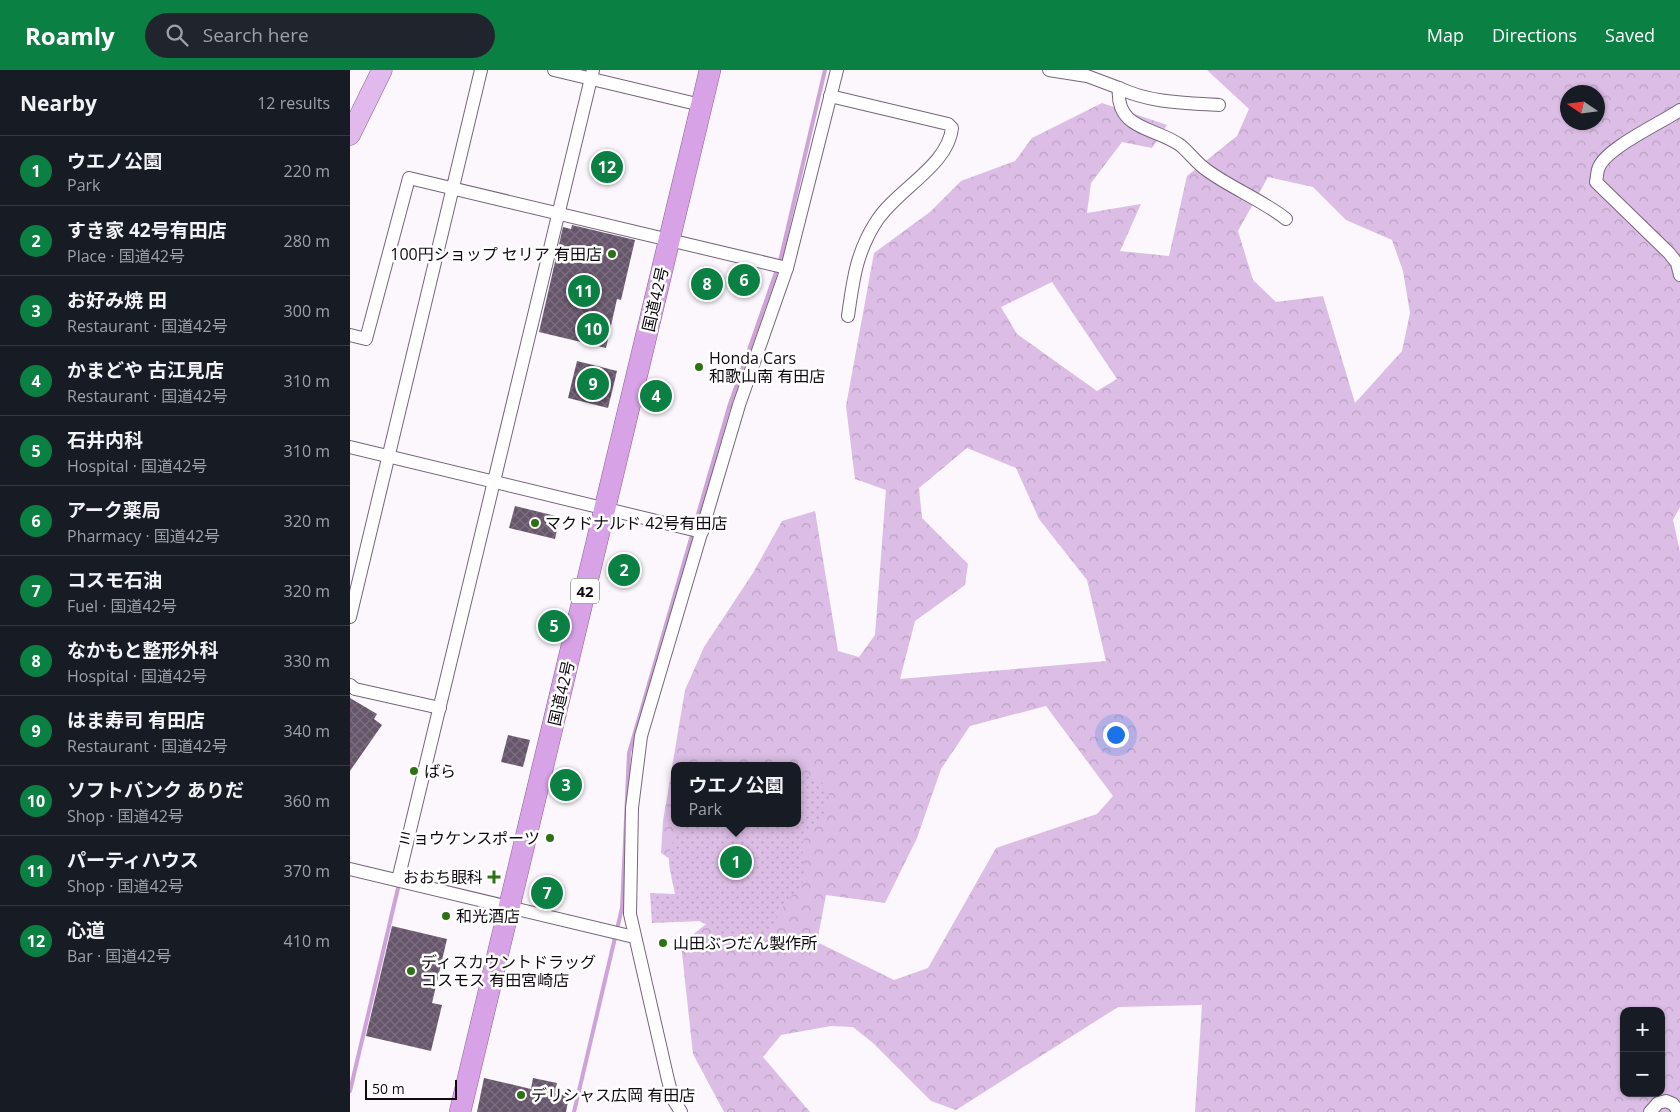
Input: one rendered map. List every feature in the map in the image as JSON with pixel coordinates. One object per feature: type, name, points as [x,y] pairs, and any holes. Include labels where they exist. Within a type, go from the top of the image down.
[{"type":"highway","name":"国道42号","points":[[460,1112],[710,70]]},
{"type":"main road","points":[[350,135],[382,70]]},
{"type":"street","points":[[350,617],[481,70]]},
{"type":"street","points":[[554,70],[592,74],[701,105]]},
{"type":"street","points":[[681,1112],[673,1099],[668,1080],[634,937],[629,900],[632,808],[638,747],[739,406],[787,268],[837,70]]},
{"type":"street","points":[[1049,70],[1087,76],[1135,96],[1151,100],[1220,105]]},
{"type":"street","points":[[398,880],[592,74]]},
{"type":"street","points":[[1119,88],[1118,98],[1122,110],[1131,120],[1150,132],[1180,146],[1208,172],[1269,206],[1286,219]]},
{"type":"street","points":[[830,96],[948,124],[952,128],[951,140],[937,160],[901,192],[877,221],[858,256],[848,316]]},
{"type":"street","points":[[1680,110],[1639,134],[1606,158],[1600,167],[1596,182],[1669,253],[1677,263],[1680,275]]},
{"type":"street","points":[[350,335],[366,339],[409,178],[787,268]]},
{"type":"street","points":[[350,447],[702,532]]},
{"type":"street","points":[[350,685],[356,689],[440,708]]},
{"type":"street","points":[[350,869],[634,937]]},
{"type":"street","points":[[1650,1112],[1658,1103],[1666,1101],[1673,1104],[1679,1112]]},
{"type":"green space","points":[[1207,70],[1680,70],[1680,507],[1673,520],[1680,552],[1680,1112],[1195,1112],[1202,1005],[1118,1007],[956,1110],[931,1101],[873,1043],[853,1027],[831,1026],[781,1035],[763,1057],[810,1112],[724,1112],[693,1054],[681,944],[715,917],[683,868],[661,853],[663,821],[671,773],[671,827],[801,827],[801,762],[673,762],[685,690],[704,647],[753,573],[782,521],[815,511],[838,651],[859,657],[875,635],[886,490],[855,479],[846,406],[874,253],[930,212],[961,181],[1015,161],[1032,138],[1102,103],[1167,125],[1152,148],[1122,142],[1091,183],[1087,213],[1141,204],[1120,251],[1169,256],[1187,176],[1237,136],[1249,109]],"holes":[[[1268,177],[1313,187],[1346,220],[1392,240],[1403,271],[1410,313],[1402,351],[1355,403],[1323,296],[1276,302],[1253,280],[1238,231]],[[1052,282],[1117,379],[1097,391],[1017,334],[1001,307]],[[967,448],[1016,468],[1039,519],[1087,580],[1106,661],[900,679],[915,621],[965,585],[968,564],[922,518],[919,488]],[[1046,706],[1113,796],[1097,814],[996,848],[928,968],[894,980],[817,942],[826,895],[885,903],[917,838],[941,769],[970,726]]]},
{"type":"green space","points":[[801,775],[814,778],[824,784],[828,792],[825,812],[802,842],[804,879],[799,888],[785,903],[766,939],[754,945],[742,947],[731,945],[710,926],[699,921],[652,923],[650,893],[675,894],[669,857],[673,841],[684,827],[801,827]]},
{"type":"building","points":[[572,225],[635,240],[621,300],[617,299],[606,348],[539,332],[563,227],[571,229]]},
{"type":"building","points":[[577,361],[617,371],[608,408],[568,398]]},
{"type":"building","name":"マクドナルド 42号有田店","points":[[515,506],[560,517],[555,539],[509,528]]},
{"type":"building","points":[[610,560],[641,564],[638,580],[607,575]]},
{"type":"building","points":[[350,698],[377,714],[374,719],[382,725],[350,771]]},
{"type":"building","points":[[508,735],[530,740],[523,767],[501,762]]},
{"type":"building","name":"ディスカウントドラッグ コスモス 有田宮崎店","points":[[392,926],[447,939],[432,1003],[442,1005],[431,1051],[366,1036]]},
{"type":"building","name":"デリシャス広岡 有田店","points":[[484,1078],[531,1089],[533,1078],[557,1083],[555,1093],[569,1096],[566,1112],[477,1112]]},
{"type":"waterway","points":[[574,1112],[622,908],[629,753],[729,407],[780,261],[825,70]]},
{"type":"waterway","points":[[350,1091],[399,884]]},
{"type":"place","name":"心道","points":[[607,167]]},
{"type":"place","name":"100円ショップ セリア 有田店","points":[[612,254]]},
{"type":"place","name":"アーク薬局","points":[[744,280]]},
{"type":"place","name":"なかもと整形外科","points":[[707,284]]},
{"type":"place","name":"パーティハウス","points":[[584,291]]},
{"type":"place","name":"ソフトバンク ありだ","points":[[593,329]]},
{"type":"place","name":"Honda Cars 和歌山南 有田店","points":[[699,367]]},
{"type":"place","name":"はま寿司 有田店","points":[[593,384]]},
{"type":"place","name":"かまどや 古江見店","points":[[656,396]]},
{"type":"place","name":"マクドナルド 42号有田店","points":[[535,523]]},
{"type":"place","name":"すき家 42号有田店","points":[[624,570]]},
{"type":"place","name":"石井内科","points":[[554,626]]},
{"type":"place","name":"ばら","points":[[414,771]]},
{"type":"place","name":"お好み焼 田","points":[[566,785]]},
{"type":"place","name":"ミョウケンスポーツ","points":[[550,838]]},
{"type":"place","name":"ウエノ公園","points":[[736,862]]},
{"type":"place","name":"おおち眼科","points":[[494,877]]},
{"type":"place","name":"コスモ石油","points":[[547,893]]},
{"type":"place","name":"和光酒店","points":[[446,916]]},
{"type":"place","name":"山田ぶつだん製作所","points":[[663,943]]},
{"type":"place","name":"ディスカウントドラッグ コスモス 有田宮崎店","points":[[411,971]]},
{"type":"place","name":"デリシャス広岡 有田店","points":[[521,1095]]}]
